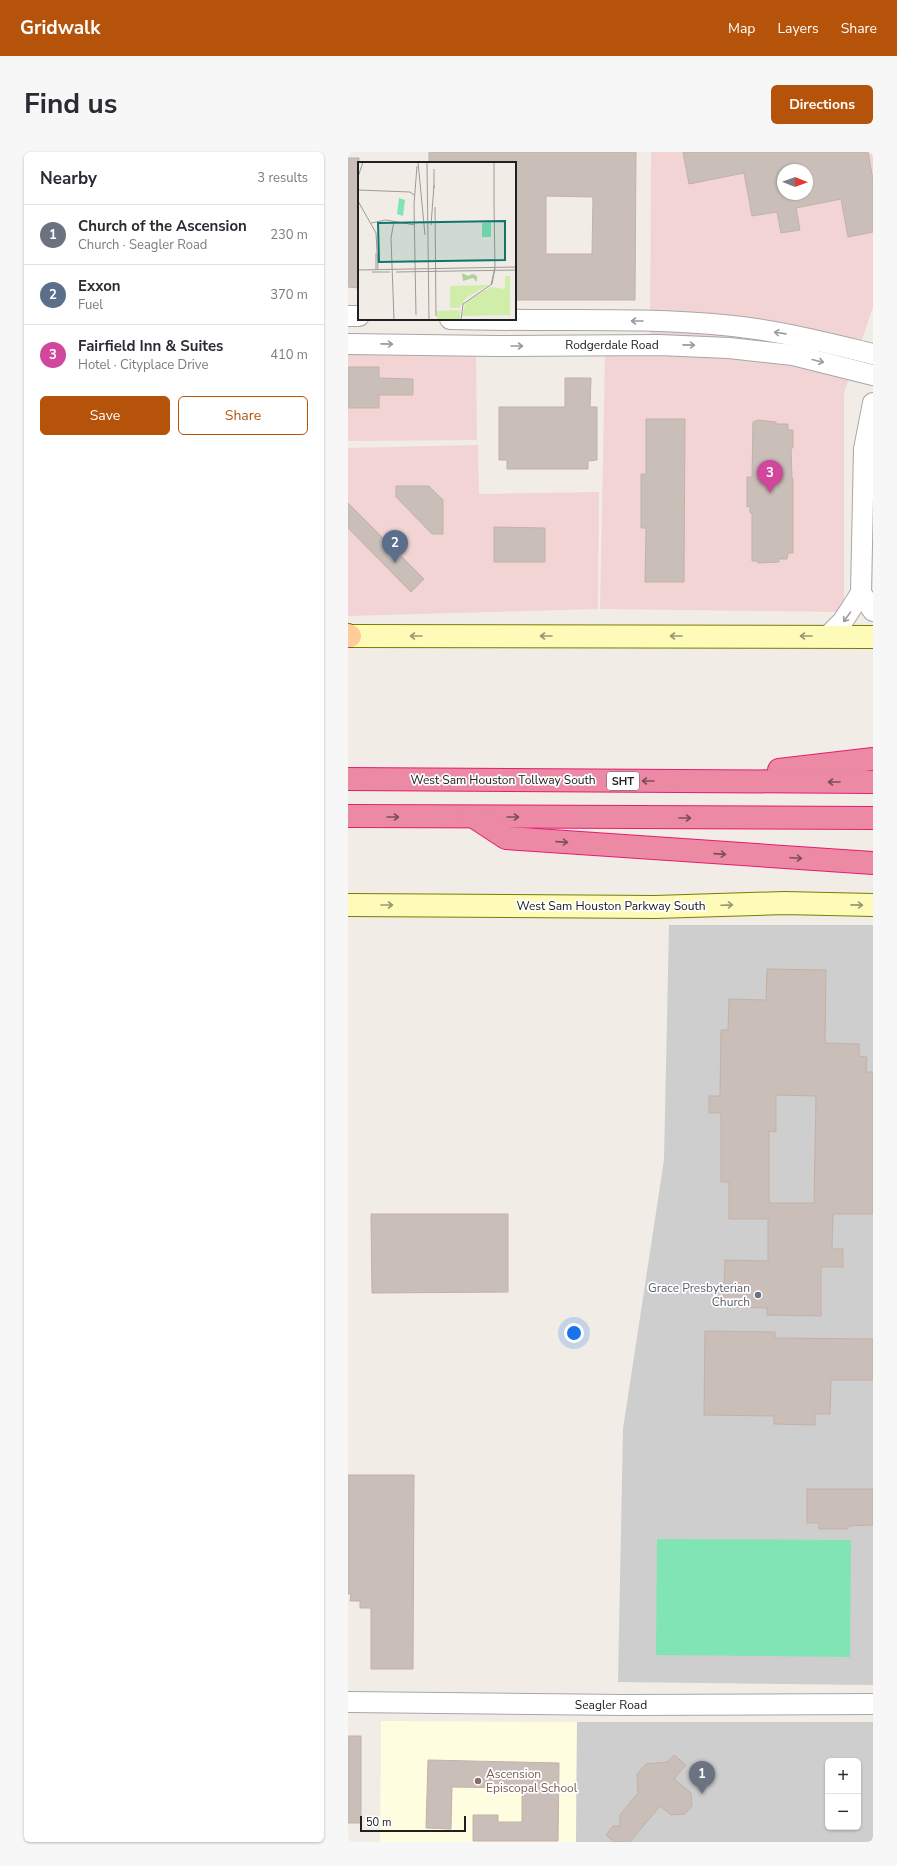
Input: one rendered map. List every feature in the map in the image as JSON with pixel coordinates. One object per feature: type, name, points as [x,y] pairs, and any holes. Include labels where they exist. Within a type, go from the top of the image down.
[{"type":"highway","points":[[678,781],[873,759]]},
{"type":"highway","name":"West Sam Houston Tollway South","points":[[348,779],[873,782]]},
{"type":"highway","points":[[348,816],[873,818]]},
{"type":"highway","points":[[474,817],[506,838],[873,863]]},
{"type":"main road","points":[[348,636],[873,636]]},
{"type":"main road","name":"West Sam Houston Parkway South","points":[[348,905],[655,907],[784,903],[873,905]]},
{"type":"street","points":[[459,320],[467,345]]},
{"type":"street","name":"Rodgerdale Road","points":[[516,320],[660,321],[733,326],[796,335],[873,354]]},
{"type":"street","points":[[659,345],[660,321]]},
{"type":"street","name":"Rodgerdale Road","points":[[348,344],[659,345],[729,348],[793,355],[873,375]]},
{"type":"street","points":[[827,636],[843,621],[861,593],[864,449],[873,403]]},
{"type":"street","points":[[861,593],[873,611]]},
{"type":"street","name":"Seagler Road","points":[[348,1702],[626,1705],[873,1704]]},
{"type":"shaded area","points":[[651,152],[873,152],[873,307],[844,393],[844,612],[600,609],[605,355],[650,354]]},
{"type":"shaded area","points":[[348,354],[476,355],[477,440],[348,441]]},
{"type":"shaded area","points":[[478,445],[479,494],[599,492],[598,609],[348,616],[348,448]]},
{"type":"shaded area","name":"Grace Presbyterian Church","points":[[669,925],[873,925],[873,1685],[618,1682],[623,1429],[664,1160]]},
{"type":"shaded area","name":"Ascension Episcopal School","points":[[381,1721],[577,1722],[576,1842],[380,1842]]},
{"type":"shaded area","points":[[577,1722],[873,1722],[873,1842],[576,1842]]},
{"type":"green space","points":[[657,1539],[851,1540],[850,1657],[656,1655]]},
{"type":"building","points":[[429,152],[636,152],[635,300],[516,300],[516,162],[429,162]],"holes":[[[546,196],[593,197],[592,254],[546,254]]]},
{"type":"building","points":[[683,152],[868,152],[873,180],[873,232],[848,237],[841,199],[796,208],[800,230],[781,233],[777,212],[752,216],[744,173],[689,184]]},
{"type":"building","points":[[348,158],[359,158],[358,288],[348,287]]},
{"type":"building","points":[[348,367],[379,367],[379,378],[413,379],[413,395],[379,395],[379,408],[348,408]]},
{"type":"building","points":[[565,378],[591,378],[590,407],[597,407],[597,460],[588,461],[588,469],[507,469],[507,460],[499,460],[499,407],[565,407]]},
{"type":"building","points":[[646,419],[685,419],[684,582],[645,582],[646,528],[641,528],[641,474],[646,474]]},
{"type":"building","points":[[758,420],[776,422],[776,424],[788,424],[788,430],[793,430],[793,448],[791,448],[793,479],[793,553],[788,553],[787,559],[779,559],[779,562],[758,563],[757,561],[752,561],[752,513],[750,513],[750,506],[747,507],[747,477],[752,477],[753,422]]},
{"type":"building","points":[[396,486],[429,486],[443,500],[443,534],[432,534],[396,497]]},
{"type":"building","points":[[348,503],[424,579],[411,592],[348,528]]},
{"type":"building","points":[[494,527],[545,528],[545,562],[494,562]]},
{"type":"building","points":[[767,969],[826,970],[825,1043],[859,1044],[859,1056],[867,1057],[866,1072],[873,1072],[873,1214],[833,1214],[832,1249],[843,1249],[843,1267],[821,1267],[821,1316],[767,1315],[767,1308],[723,1307],[725,1260],[768,1261],[768,1219],[729,1219],[729,1182],[721,1182],[721,1113],[709,1113],[709,1096],[720,1096],[721,1030],[728,1030],[729,999],[766,1000]],"holes":[[[776,1095],[816,1096],[814,1203],[769,1203],[769,1131],[776,1132]]]},
{"type":"building","points":[[371,1214],[508,1214],[508,1292],[372,1293]]},
{"type":"building","points":[[705,1331],[775,1332],[775,1338],[873,1339],[873,1380],[831,1380],[830,1414],[815,1414],[815,1425],[774,1424],[774,1416],[704,1415]]},
{"type":"building","points":[[348,1475],[414,1475],[413,1669],[371,1669],[371,1608],[360,1608],[360,1601],[350,1601],[351,1594],[348,1594]]},
{"type":"building","points":[[807,1489],[873,1489],[873,1525],[848,1526],[848,1529],[819,1529],[819,1523],[807,1523]]},
{"type":"building","points":[[348,1736],[361,1736],[361,1823],[348,1823]]},
{"type":"building","points":[[674,1755],[686,1765],[674,1779],[691,1793],[692,1806],[685,1814],[671,1815],[660,1806],[630,1842],[614,1842],[606,1835],[613,1826],[620,1826],[620,1815],[638,1793],[637,1774],[646,1764],[667,1762]]},
{"type":"building","points":[[428,1760],[559,1763],[558,1841],[473,1841],[473,1815],[498,1815],[498,1822],[522,1822],[522,1788],[452,1787],[451,1829],[426,1828]]},
{"type":"place","name":"Fairfield Inn & Suites","points":[[770,493]]},
{"type":"place","name":"Exxon","points":[[395,563]]},
{"type":"place","name":"Grace Presbyterian Church","points":[[758,1295]]},
{"type":"place","name":"Ascension Episcopal School","points":[[478,1781]]},
{"type":"place","name":"Church of the Ascension","points":[[702,1794]]}]
